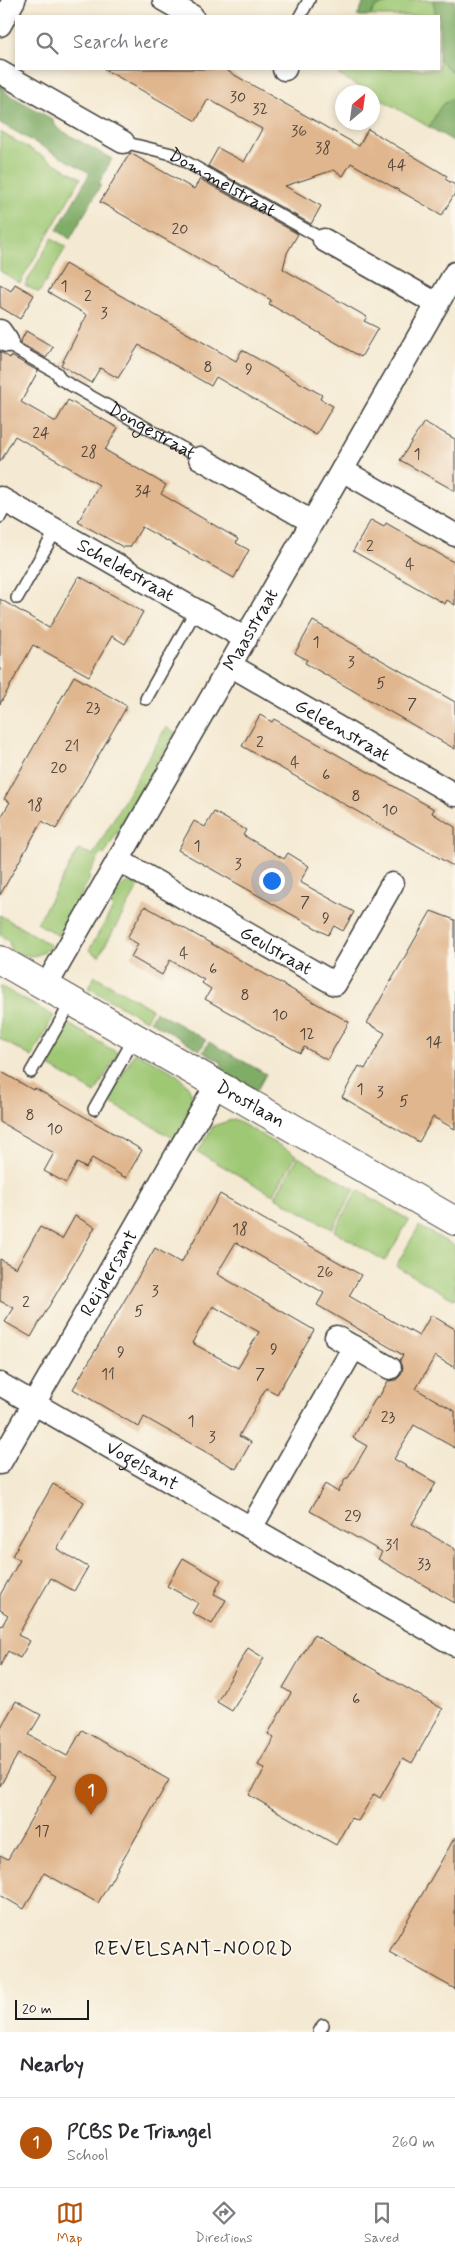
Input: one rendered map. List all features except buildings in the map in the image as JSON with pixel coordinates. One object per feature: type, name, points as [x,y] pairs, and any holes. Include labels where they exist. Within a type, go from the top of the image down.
[{"type":"street","points":[[0,24],[14,0]]},
{"type":"street","points":[[164,0],[190,15]]},
{"type":"street","name":"Dommelstraat","points":[[0,72],[123,142]]},
{"type":"street","name":"Dommelstraat","points":[[324,240],[437,304]]},
{"type":"street","name":"Maasstraat","points":[[46,986],[455,275]]},
{"type":"street","name":"Dongestraat","points":[[200,458],[312,522]]},
{"type":"street","points":[[342,470],[455,535]]},
{"type":"street","name":"Scheldestraat","points":[[3,506],[56,530],[246,639]]},
{"type":"street","name":"Geleenstraat","points":[[230,665],[455,795]]},
{"type":"street","name":"Geulstraat","points":[[118,860],[335,984],[392,884]]},
{"type":"street","name":"Drostlaan","points":[[2,966],[46,986],[455,1220]]},
{"type":"street","name":"Reijdersant","points":[[0,1463],[217,1084]]},
{"type":"street","points":[[251,1528],[345,1342],[390,1368]]},
{"type":"street","name":"Vogelsant","points":[[0,1384],[455,1645]]},
{"type":"lane","points":[[301,15],[309,0]]},
{"type":"lane","name":"Dommelstraat","points":[[123,142],[172,154],[324,240]]},
{"type":"lane","name":"Dongestraat","points":[[4,336],[15,349],[57,373],[60,379],[200,458]]},
{"type":"lane","name":"Scheldestraat","points":[[17,598],[56,530]]},
{"type":"lane","name":"Scheldestraat","points":[[146,699],[196,610]]},
{"type":"lane","points":[[31,1072],[72,1001]]},
{"type":"lane","points":[[94,1109],[135,1037]]},
{"type":"green space","points":[[365,0],[398,0],[375,7],[371,15],[358,15]]},
{"type":"green space","points":[[398,0],[433,0],[436,15],[371,15],[375,7]]},
{"type":"green space","points":[[433,0],[455,0],[455,72],[450,71],[440,60],[440,15],[436,15]]},
{"type":"green space","points":[[440,60],[450,71],[455,72],[455,96],[441,106],[429,127],[380,99],[380,85],[356,85],[339,75],[342,70],[440,70]]},
{"type":"green space","points":[[0,83],[4,86],[6,93],[52,119],[57,128],[112,159],[99,183],[101,185],[70,239],[57,230],[90,173],[0,123]]},
{"type":"green space","points":[[455,96],[455,142],[429,127],[441,106]]},
{"type":"green space","points":[[0,132],[81,178],[20,283],[0,271]]},
{"type":"green space","points":[[52,238],[66,247],[39,293],[25,285]]},
{"type":"green space","points":[[166,727],[175,733],[104,855],[101,853],[59,936],[37,923],[79,849],[93,855]]},
{"type":"green space","points":[[126,883],[140,884],[99,956],[89,950],[113,908],[110,900],[114,892]]},
{"type":"green space","points":[[0,915],[52,946],[43,953],[33,956],[11,951],[9,941],[0,935]]},
{"type":"green space","points":[[95,976],[152,1009],[146,1020],[88,988]]},
{"type":"green space","points":[[0,986],[54,1016],[32,1057],[0,1039]]},
{"type":"green space","points":[[155,1011],[206,1040],[200,1050],[150,1021]]},
{"type":"green space","points":[[67,1023],[118,1053],[95,1093],[44,1063]]},
{"type":"green space","points":[[209,1042],[266,1074],[256,1092],[223,1073],[221,1062],[203,1052]]},
{"type":"green space","points":[[135,1052],[181,1078],[191,1094],[191,1108],[175,1139],[107,1101]]},
{"type":"green space","points":[[234,1119],[296,1155],[273,1195],[198,1152],[213,1126]]},
{"type":"green space","points":[[298,1157],[355,1189],[332,1229],[275,1197]]},
{"type":"green space","points":[[358,1190],[409,1220],[385,1261],[334,1231]]},
{"type":"green space","points":[[419,1226],[455,1246],[455,1300],[396,1266]]},
{"type":"place","name":"PCBS De Triangel","points":[[91,1815]]},
{"type":"district","name":"REVELSANT-NOORD","points":[[194,1949]]}]
